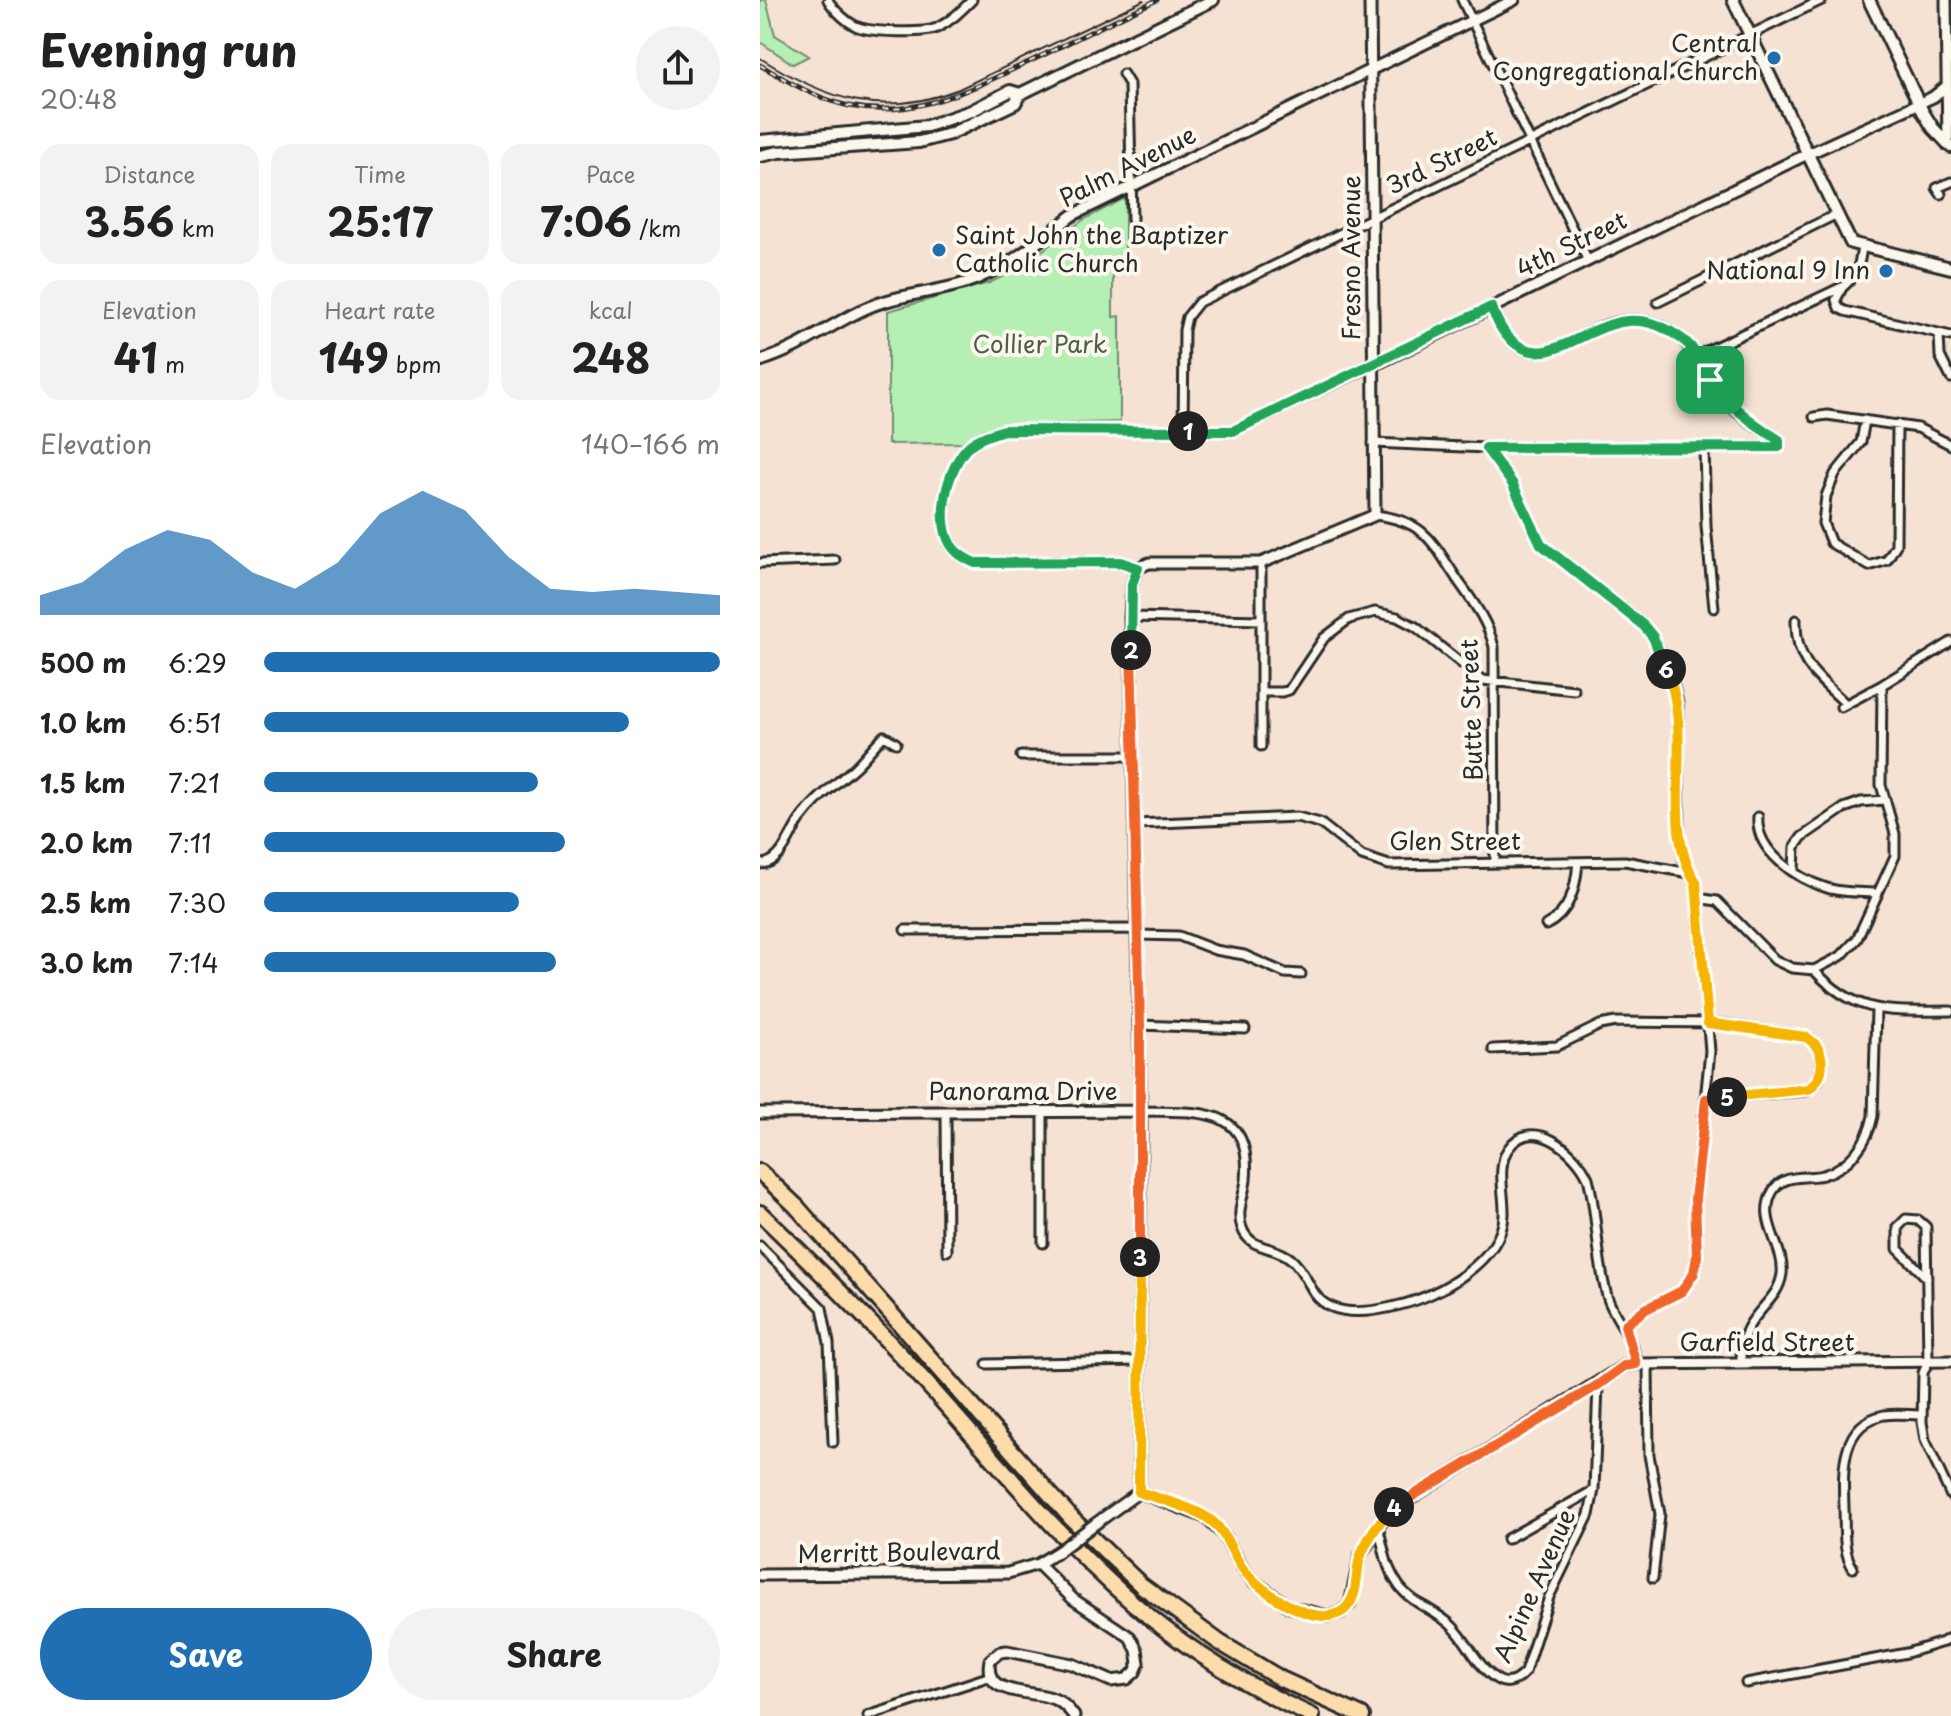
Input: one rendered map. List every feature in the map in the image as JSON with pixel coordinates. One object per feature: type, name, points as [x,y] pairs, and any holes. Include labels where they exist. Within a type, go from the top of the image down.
[{"type":"highway","points":[[760,1172],[796,1206],[1072,1519],[1141,1585],[1219,1642],[1281,1679],[1362,1716]]},
{"type":"highway","points":[[760,1213],[909,1363],[1060,1534],[1134,1604],[1198,1652],[1272,1698],[1312,1716]]},
{"type":"main road","points":[[760,156],[919,142],[950,134],[1015,103],[1020,94],[1213,0]]},
{"type":"main road","points":[[1733,0],[1851,243],[1951,268]]},
{"type":"main road","points":[[1869,0],[1919,103],[1933,128],[1950,146]]},
{"type":"main road","points":[[760,141],[927,126],[963,115],[1010,91],[1020,94]]},
{"type":"street","points":[[828,0],[832,8],[859,28],[918,31],[937,28],[972,0]]},
{"type":"street","name":"Fresno Avenue","points":[[1370,0],[1375,515]]},
{"type":"street","points":[[1462,0],[1587,259]]},
{"type":"street","name":"Palm Avenue","points":[[760,361],[804,344],[874,304],[982,277],[1011,262],[1073,215],[1514,0]]},
{"type":"street","name":"3rd Street","points":[[1183,431],[1184,330],[1187,317],[1199,302],[1822,0]]},
{"type":"street","points":[[1946,0],[1950,146]]},
{"type":"street","points":[[1123,74],[1129,84],[1132,219]]},
{"type":"street","name":"4th Street","points":[[1138,568],[1120,562],[975,563],[954,549],[946,530],[949,476],[969,446],[985,436],[1004,430],[1233,431],[1807,154],[1933,97],[1947,86]]},
{"type":"street","points":[[1941,194],[1937,188],[1951,182]]},
{"type":"street","points":[[1658,302],[1837,214]]},
{"type":"street","points":[[1696,356],[1844,286],[1859,269],[1862,246]]},
{"type":"street","points":[[1844,286],[1836,300],[1842,310],[1951,336]]},
{"type":"street","points":[[1373,443],[1486,448],[1779,447],[1779,440],[1725,401],[1696,356],[1678,336],[1654,323],[1636,319],[1614,322],[1553,351],[1527,350],[1507,337],[1491,307]]},
{"type":"street","points":[[1939,334],[1940,356],[1951,378]]},
{"type":"street","points":[[1814,417],[1827,415],[1918,428],[1951,445]]},
{"type":"street","points":[[1865,420],[1861,442],[1835,474],[1826,496],[1823,517],[1831,543],[1869,566],[1887,560],[1896,545],[1897,424]]},
{"type":"street","points":[[1704,447],[1706,526],[1714,608]]},
{"type":"street","points":[[1486,448],[1512,483],[1541,544],[1640,622],[1653,637],[1678,703],[1680,842],[1685,866],[1696,882],[1710,1056],[1695,1199],[1697,1257],[1694,1273],[1682,1291],[1644,1310],[1625,1325],[1636,1364]]},
{"type":"street","points":[[1139,1492],[1141,1111],[1130,617],[1132,584],[1138,568],[1155,562],[1261,563],[1375,515]]},
{"type":"street","name":"Butte Street","points":[[1375,515],[1413,526],[1429,537],[1490,630],[1494,647],[1495,863]]},
{"type":"street","points":[[760,563],[835,560]]},
{"type":"street","points":[[1261,563],[1261,746]]},
{"type":"street","points":[[1261,692],[1289,690],[1324,638],[1349,619],[1375,612],[1397,617],[1416,627],[1474,675],[1493,683],[1574,690]]},
{"type":"street","points":[[1130,617],[1261,620]]},
{"type":"street","points":[[1796,620],[1797,641],[1805,663],[1844,705],[1951,642]]},
{"type":"street","points":[[1697,898],[1717,901],[1775,960],[1792,968],[1814,970],[1841,956],[1853,944],[1896,851],[1895,834],[1881,785],[1882,685]]},
{"type":"street","points":[[760,864],[767,864],[776,858],[799,821],[821,795],[856,766],[884,736],[896,743]]},
{"type":"street","points":[[1021,756],[1134,756]]},
{"type":"street","points":[[1794,871],[1795,847],[1802,837],[1844,808],[1861,802],[1884,800]]},
{"type":"street","name":"Glen Street","points":[[1135,824],[1297,817],[1320,823],[1362,856],[1389,865],[1625,861],[1691,874]]},
{"type":"street","points":[[1758,817],[1762,842],[1767,850],[1794,871],[1828,888],[1877,893]]},
{"type":"street","points":[[1546,925],[1555,920],[1572,897],[1578,862]]},
{"type":"street","points":[[905,930],[1138,932],[1179,936],[1215,950],[1244,955],[1285,973],[1301,974]]},
{"type":"street","points":[[1814,970],[1823,980],[1865,1007],[1876,1010],[1951,1011]]},
{"type":"street","points":[[1741,1361],[1746,1328],[1780,1283],[1782,1269],[1767,1217],[1767,1206],[1774,1188],[1788,1178],[1823,1175],[1841,1167],[1870,1132],[1876,1010]]},
{"type":"street","points":[[1493,1049],[1557,1046],[1600,1025],[1616,1022],[1708,1023],[1806,1037],[1818,1047],[1822,1061],[1818,1081],[1806,1091],[1706,1099]]},
{"type":"street","points":[[1140,1025],[1245,1029]]},
{"type":"street","name":"Panorama Drive","points":[[760,1113],[1141,1111],[1208,1113],[1220,1117],[1238,1137],[1245,1160],[1246,1177],[1239,1216],[1245,1235],[1251,1242],[1292,1259],[1326,1305],[1351,1310],[1389,1308],[1417,1300],[1450,1285],[1472,1268],[1493,1246],[1503,1226],[1506,1152],[1522,1138],[1537,1135],[1550,1138],[1563,1146],[1588,1178],[1606,1293],[1625,1325]]},
{"type":"street","points":[[946,1112],[947,1251]]},
{"type":"street","points":[[1043,1112],[1043,1243]]},
{"type":"street","points":[[1927,1278],[1898,1249],[1898,1227],[1906,1219],[1918,1220],[1926,1227],[1927,1278],[1928,1362],[1923,1373],[1922,1415],[1925,1440],[1951,1496]]},
{"type":"street","points":[[760,1246],[822,1308],[829,1343],[833,1442]]},
{"type":"street","points":[[987,1364],[1139,1361]]},
{"type":"street","name":"Garfield Street","points":[[1139,1492],[1205,1517],[1223,1534],[1253,1581],[1290,1607],[1328,1616],[1340,1613],[1350,1604],[1360,1556],[1396,1506],[1598,1385],[1624,1366],[1741,1361],[1951,1361]]},
{"type":"street","points":[[1648,1364],[1649,1455],[1660,1514],[1653,1578]]},
{"type":"street","name":"Alpine Avenue","points":[[1378,1527],[1385,1563],[1404,1593],[1452,1626],[1496,1679],[1511,1682],[1525,1672],[1549,1597],[1589,1515],[1594,1490],[1598,1385]]},
{"type":"street","points":[[1853,1568],[1846,1557],[1843,1460],[1850,1443],[1869,1421],[1885,1415],[1922,1415]]},
{"type":"street","points":[[1507,1539],[1594,1490]]},
{"type":"street","name":"Merritt Boulevard","points":[[760,1575],[1008,1573],[1038,1564],[1139,1492]]},
{"type":"street","points":[[1038,1564],[1073,1599],[1130,1637],[1139,1654],[1137,1668],[1127,1679],[1111,1681],[1072,1664],[1003,1651],[990,1660],[991,1676],[1003,1688],[1054,1699],[1074,1716]]},
{"type":"street","points":[[1746,1683],[1907,1653],[1951,1637]]},
{"type":"street","points":[[868,1716],[991,1676]]},
{"type":"green space","points":[[760,0],[766,0],[775,35],[809,56],[793,64],[760,42]]},
{"type":"green space","name":"Collier Park","points":[[1125,198],[1125,256],[1113,274],[1113,317],[1120,316],[1120,422],[999,425],[961,443],[888,444],[888,311],[989,283],[1015,271],[1083,220]]},
{"type":"tram line","points":[[760,58],[832,94],[880,103],[905,103],[959,89],[1144,0]]},
{"type":"railway","points":[[760,65],[814,94],[849,106],[874,109],[922,105],[968,90],[1157,0]]},
{"type":"place","name":"Central Congregational Church","points":[[1774,58]]},
{"type":"place","name":"Saint John the Baptizer Catholic Church","points":[[939,250]]},
{"type":"place","name":"National 9 Inn","points":[[1886,271]]},
{"type":"route","points":[[1491,307],[1507,337],[1521,348],[1533,352],[1553,351],[1614,322],[1636,319],[1654,323],[1691,347],[1710,380],[1725,401],[1779,440],[1779,447],[1486,448],[1512,483],[1541,544],[1644,626],[1653,637],[1676,690],[1679,709],[1680,842],[1685,866],[1696,882],[1708,1023],[1806,1037],[1815,1043],[1822,1056],[1818,1081],[1802,1092],[1706,1099],[1695,1199],[1697,1257],[1694,1273],[1682,1291],[1644,1310],[1625,1325],[1636,1364],[1624,1366],[1598,1385],[1423,1488],[1388,1512],[1360,1556],[1354,1594],[1350,1604],[1340,1613],[1328,1616],[1290,1607],[1253,1581],[1215,1523],[1139,1492],[1141,1111],[1130,617],[1132,584],[1138,568],[1120,562],[975,563],[954,549],[948,538],[945,524],[949,476],[969,446],[985,436],[1004,430],[1233,431],[1491,307]]}]
